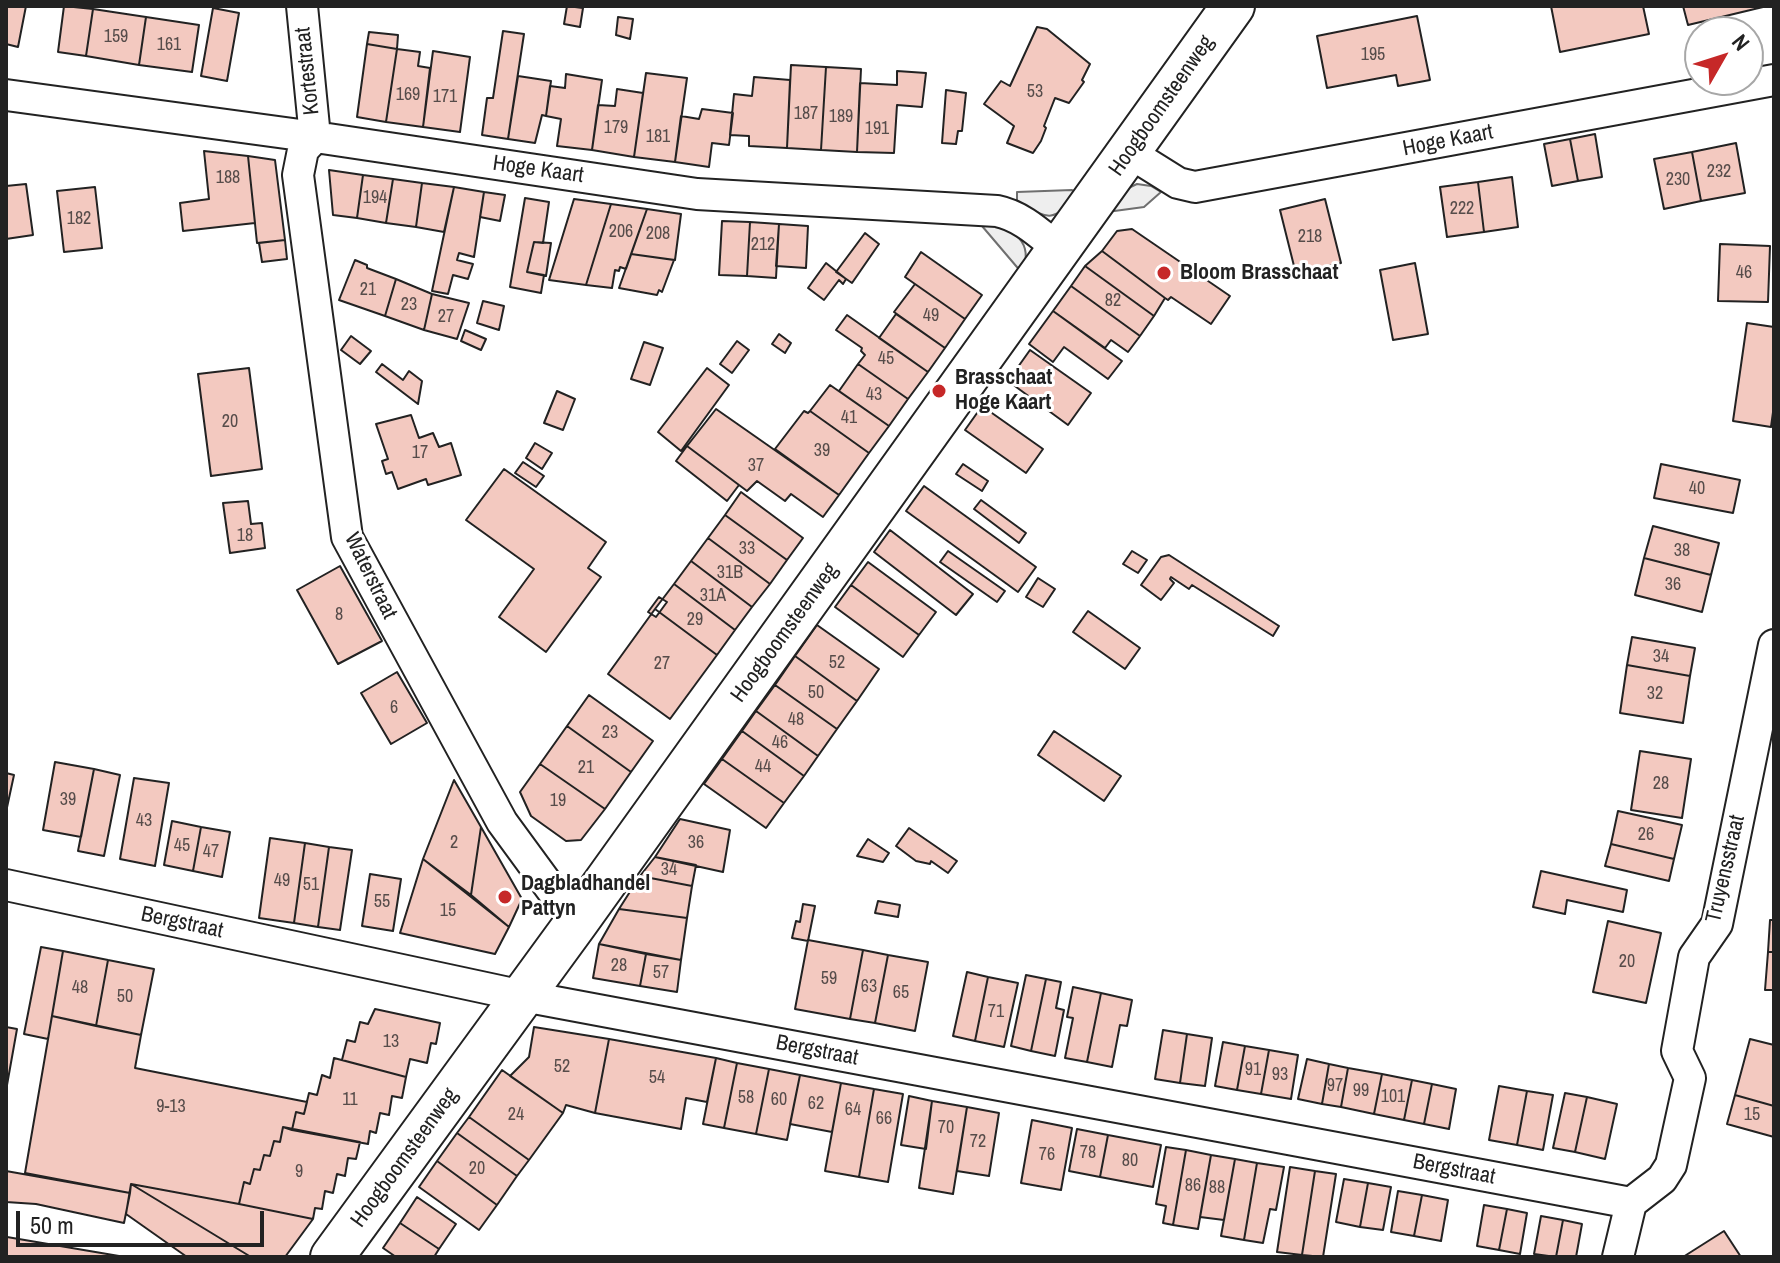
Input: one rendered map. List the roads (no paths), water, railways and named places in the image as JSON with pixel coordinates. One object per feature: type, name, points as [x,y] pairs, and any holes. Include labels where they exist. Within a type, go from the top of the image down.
[{"type":"street","name":"Kortestraat","points":[[302,6],[315,137]]},
{"type":"street","name":"Hoogboomsteenweg","points":[[332,1257],[576,923],[1233,6]]},
{"type":"street","name":"Hoge Kaart","points":[[1130,153],[1178,183],[1195,187],[1774,80]]},
{"type":"street","name":"Hoge Kaart","points":[[6,95],[697,194],[997,211],[1024,221],[1060,250]]},
{"type":"street","name":"Waterstraat","points":[[315,137],[303,150],[298,175],[347,537],[502,822],[576,923]]},
{"type":"street","name":"Truyensstraat","points":[[1631,1203],[1662,1179],[1671,1165],[1690,1078],[1677,1051],[1694,957],[1717,924],[1774,645]]},
{"type":"street","name":"Bergstraat","points":[[6,885],[523,996],[1631,1203]]},
{"type":"street","points":[[1618,1257],[1631,1203]]},
{"type":"place","name":"Bloom Brasschaat","points":[[1164,273]]},
{"type":"place","name":"Brasschaat Hoge Kaart","points":[[939,391]]},
{"type":"place","name":"Dagbladhandel Pattyn","points":[[505,897]]}]
